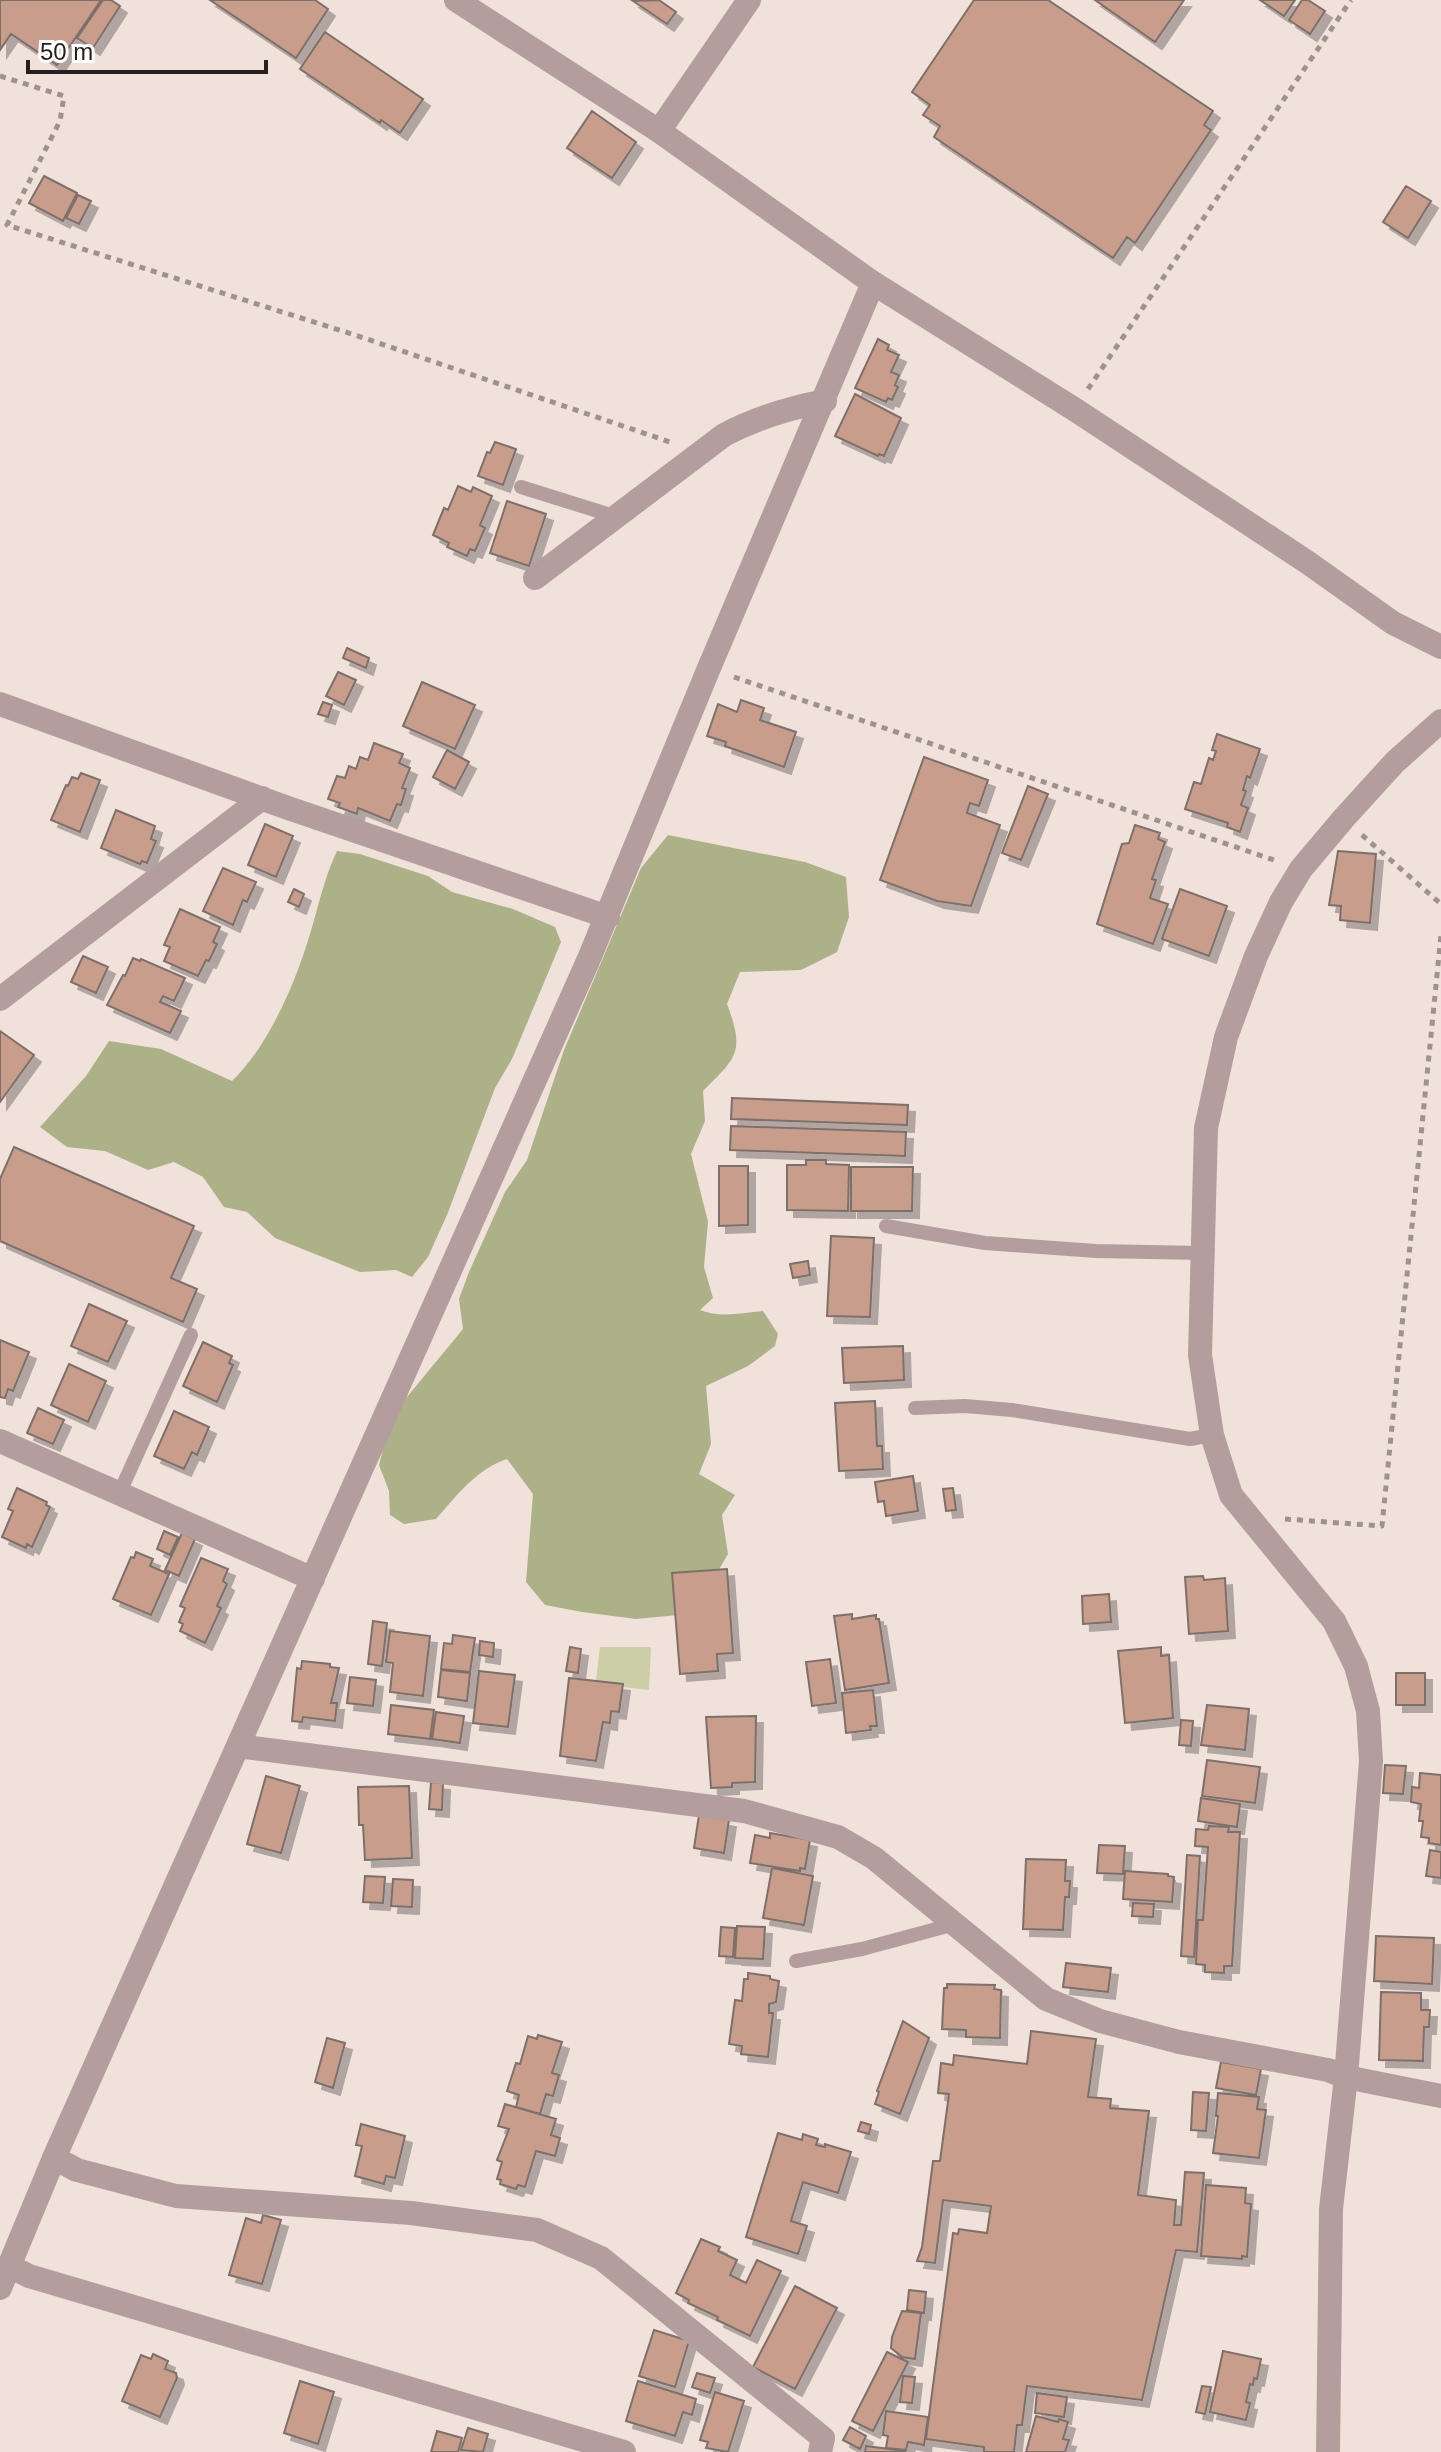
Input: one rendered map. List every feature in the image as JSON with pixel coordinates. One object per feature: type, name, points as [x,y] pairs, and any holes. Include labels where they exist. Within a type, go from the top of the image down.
[{"type":"street","points":[[456,0],[659,131],[873,283],[1074,409],[1307,562],[1393,623],[1441,647]]},
{"type":"street","points":[[659,131],[749,0]]},
{"type":"street","points":[[624,2452],[29,2276],[3,2272],[608,917],[709,668],[873,283]]},
{"type":"street","points":[[535,578],[724,435],[752,420],[825,401]]},
{"type":"street","points":[[0,704],[608,917]]},
{"type":"street","points":[[1328,2452],[1331,2209],[1346,2077],[1371,1761],[1368,1711],[1356,1666],[1334,1621],[1231,1495],[1212,1435],[1200,1355],[1206,1128],[1226,1037],[1256,956],[1281,902],[1301,869],[1344,818],[1395,762],[1441,721]]},
{"type":"street","points":[[0,999],[262,798]]},
{"type":"street","points":[[0,1441],[313,1579]]},
{"type":"street","points":[[238,1746],[744,1811],[838,1837],[874,1858],[1046,1999],[1100,2021],[1179,2042],[1328,2070],[1346,2077],[1441,2096]]},
{"type":"street","points":[[54,2158],[77,2170],[176,2196],[411,2213],[537,2230],[601,2258],[823,2438],[820,2452]]},
{"type":"lane","points":[[521,487],[617,517]]},
{"type":"lane","points":[[886,1226],[985,1243],[1096,1251],[1202,1253]]},
{"type":"lane","points":[[119,1494],[191,1335]]},
{"type":"lane","points":[[915,1408],[965,1406],[1000,1409],[1190,1439],[1212,1435]]},
{"type":"lane","points":[[796,1961],[862,1949],[955,1924]]},
{"type":"path","points":[[1074,409],[1351,0]]},
{"type":"path","points":[[0,76],[64,96],[60,121],[7,225],[355,335],[699,452]]},
{"type":"path","points":[[709,668],[1301,869]]},
{"type":"path","points":[[1344,818],[1441,904]]},
{"type":"path","points":[[1247,1516],[1382,1526],[1441,935]]},
{"type":"green space","points":[[668,835],[805,862],[846,877],[849,917],[837,952],[801,970],[740,972],[727,1004],[736,1033],[734,1053],[724,1070],[703,1091],[705,1121],[691,1154],[708,1222],[704,1267],[713,1298],[700,1310],[723,1314],[763,1311],[778,1334],[775,1346],[748,1366],[706,1386],[711,1444],[699,1474],[735,1495],[722,1515],[728,1554],[710,1585],[678,1615],[636,1619],[545,1605],[526,1582],[533,1494],[507,1459],[477,1476],[436,1519],[404,1524],[390,1515],[389,1491],[379,1465],[385,1441],[402,1403],[463,1329],[459,1299],[469,1272],[505,1192],[527,1160],[564,1050],[641,868]]},
{"type":"green space","points":[[337,851],[360,854],[428,876],[452,892],[513,909],[555,927],[561,942],[512,1059],[495,1088],[447,1215],[428,1257],[412,1277],[396,1270],[360,1272],[275,1238],[247,1212],[224,1207],[203,1177],[174,1162],[148,1170],[105,1151],[67,1147],[40,1127],[86,1076],[109,1041],[161,1049],[232,1081],[258,1050],[279,1013],[304,953]]},
{"type":"green space","points":[[600,1647],[651,1647],[649,1690],[596,1680]]},
{"type":"building","points":[[0,0],[101,0],[57,65],[11,34],[0,50]]},
{"type":"building","points":[[103,0],[111,0],[120,6],[93,48],[77,38]]},
{"type":"building","points":[[210,0],[315,0],[328,9],[296,58]]},
{"type":"building","points":[[659,0],[676,12],[667,24],[633,1]]},
{"type":"building","points":[[974,0],[1048,0],[1213,111],[1204,125],[1211,130],[1135,243],[1127,237],[1113,258],[934,137],[940,126],[923,115],[930,105],[912,92]]},
{"type":"building","points":[[1095,0],[1184,0],[1155,42]]},
{"type":"building","points":[[1260,0],[1295,0],[1284,16]]},
{"type":"building","points":[[1302,0],[1308,0],[1325,11],[1310,34],[1289,20]]},
{"type":"building","points":[[325,32],[423,99],[400,133],[300,69]]},
{"type":"building","points":[[592,111],[636,142],[612,178],[567,148]]},
{"type":"building","points":[[44,176],[77,193],[63,221],[29,203]]},
{"type":"building","points":[[1406,186],[1431,201],[1408,238],[1383,222]]},
{"type":"building","points":[[78,195],[91,201],[79,224],[66,218]]},
{"type":"building","points":[[878,339],[889,345],[887,350],[899,355],[891,372],[899,375],[895,385],[898,387],[892,400],[888,398],[886,402],[855,388]]},
{"type":"building","points":[[855,394],[901,418],[884,456],[835,436]]},
{"type":"building","points":[[495,442],[516,449],[503,485],[478,476],[487,452],[490,453]]},
{"type":"building","points":[[458,486],[471,492],[473,487],[492,496],[480,525],[485,528],[475,551],[470,549],[467,556],[447,547],[449,543],[433,535],[444,508],[448,510]]},
{"type":"building","points":[[507,501],[546,514],[529,566],[490,553]]},
{"type":"building","points":[[347,648],[369,658],[366,668],[343,658]]},
{"type":"building","points":[[338,672],[356,680],[344,705],[326,696]]},
{"type":"building","points":[[422,682],[475,705],[455,749],[403,726]]},
{"type":"building","points":[[741,700],[764,708],[760,720],[796,732],[784,767],[725,746],[726,742],[707,736],[718,704],[737,712]]},
{"type":"building","points":[[323,702],[332,705],[328,717],[318,714]]},
{"type":"building","points":[[1217,734],[1260,749],[1243,790],[1246,791],[1241,805],[1248,808],[1240,832],[1227,827],[1228,823],[1185,809],[1194,782],[1201,784],[1209,758],[1213,760],[1216,751],[1212,750]]},
{"type":"building","points":[[374,743],[403,754],[399,763],[410,768],[402,788],[406,789],[401,805],[397,804],[390,821],[358,808],[357,814],[338,807],[340,803],[328,799],[337,776],[345,778],[349,766],[356,769],[360,757],[368,760]]},
{"type":"building","points":[[447,750],[469,762],[455,789],[433,777]]},
{"type":"building","points":[[924,757],[988,780],[979,806],[970,803],[967,813],[1000,825],[971,906],[937,901],[880,880]]},
{"type":"building","points":[[81,773],[100,780],[80,832],[51,820],[66,785],[72,777],[78,779]]},
{"type":"building","points":[[1028,786],[1048,794],[1021,860],[1002,853]]},
{"type":"building","points":[[116,810],[155,826],[151,839],[156,841],[147,863],[142,861],[140,864],[101,848]]},
{"type":"building","points":[[265,824],[293,836],[276,877],[248,865]]},
{"type":"building","points":[[1135,825],[1160,833],[1158,839],[1165,842],[1152,879],[1156,880],[1150,898],[1168,904],[1153,944],[1097,924],[1122,844],[1129,843]]},
{"type":"building","points":[[1338,851],[1376,854],[1370,923],[1340,920],[1341,906],[1329,905]]},
{"type":"building","points":[[223,868],[256,882],[247,902],[243,900],[233,925],[203,911]]},
{"type":"building","points":[[294,889],[304,894],[299,907],[288,902]]},
{"type":"building","points":[[1180,889],[1227,906],[1209,956],[1162,939]]},
{"type":"building","points":[[180,909],[220,927],[213,942],[217,944],[198,976],[164,961],[170,947],[164,945]]},
{"type":"building","points":[[83,956],[108,967],[96,993],[71,982]]},
{"type":"building","points":[[133,958],[185,978],[174,1001],[163,996],[160,1002],[181,1011],[170,1033],[107,1005]]},
{"type":"building","points":[[0,1031],[34,1055],[0,1102]]},
{"type":"building","points":[[732,1098],[908,1105],[907,1125],[731,1119]]},
{"type":"building","points":[[731,1126],[906,1132],[905,1156],[730,1150]]},
{"type":"building","points":[[14,1147],[194,1226],[171,1278],[197,1289],[183,1322],[0,1241],[0,1179]]},
{"type":"building","points":[[806,1160],[849,1165],[848,1211],[787,1210],[787,1165],[806,1165]]},
{"type":"building","points":[[719,1166],[748,1166],[748,1225],[719,1226]]},
{"type":"building","points":[[851,1167],[913,1167],[912,1211],[851,1211]]},
{"type":"building","points":[[831,1236],[874,1238],[870,1317],[827,1316]]},
{"type":"building","points":[[808,1261],[810,1275],[793,1278],[790,1264]]},
{"type":"building","points":[[89,1304],[127,1321],[108,1362],[71,1346]]},
{"type":"building","points":[[0,1340],[29,1352],[13,1391],[8,1389],[5,1398],[0,1397]]},
{"type":"building","points":[[203,1342],[232,1356],[229,1363],[233,1365],[217,1402],[183,1386]]},
{"type":"building","points":[[903,1346],[904,1380],[844,1383],[842,1348]]},
{"type":"building","points":[[69,1364],[106,1381],[88,1422],[51,1405]]},
{"type":"building","points":[[875,1401],[877,1446],[882,1446],[883,1469],[839,1471],[835,1403]]},
{"type":"building","points":[[38,1408],[64,1420],[53,1444],[27,1433]]},
{"type":"building","points":[[174,1411],[209,1427],[197,1455],[192,1452],[184,1469],[154,1456]]},
{"type":"building","points":[[913,1476],[918,1511],[886,1516],[884,1501],[878,1502],[875,1482]]},
{"type":"building","points":[[17,1488],[47,1502],[46,1505],[50,1507],[32,1547],[27,1544],[26,1548],[2,1537],[13,1511],[8,1509]]},
{"type":"building","points":[[953,1488],[956,1510],[946,1511],[943,1489]]},
{"type":"building","points":[[164,1531],[178,1537],[170,1555],[157,1549]]},
{"type":"building","points":[[182,1533],[195,1539],[179,1576],[165,1570]]},
{"type":"building","points":[[136,1552],[153,1559],[150,1566],[169,1574],[151,1615],[113,1599]]},
{"type":"building","points":[[201,1558],[228,1569],[223,1581],[227,1584],[217,1606],[221,1608],[205,1643],[180,1631],[183,1624],[179,1622],[185,1608],[180,1606]]},
{"type":"building","points":[[727,1569],[733,1653],[717,1654],[718,1671],[680,1674],[672,1573]]},
{"type":"building","points":[[1203,1576],[1204,1580],[1225,1578],[1228,1631],[1189,1634],[1185,1577]]},
{"type":"building","points":[[1109,1594],[1111,1622],[1083,1624],[1082,1596]]},
{"type":"building","points":[[852,1614],[852,1619],[876,1615],[879,1619],[889,1683],[845,1690],[834,1616]]},
{"type":"building","points":[[373,1621],[387,1623],[382,1666],[368,1664]]},
{"type":"building","points":[[390,1631],[430,1636],[423,1696],[390,1692],[393,1663],[386,1662]]},
{"type":"building","points":[[453,1635],[475,1638],[470,1672],[441,1669],[444,1643],[452,1644]]},
{"type":"building","points":[[480,1641],[494,1643],[493,1657],[479,1655]]},
{"type":"building","points":[[570,1647],[581,1649],[578,1673],[566,1671]]},
{"type":"building","points":[[1161,1647],[1161,1656],[1169,1655],[1173,1718],[1125,1723],[1118,1651]]},
{"type":"building","points":[[830,1659],[836,1703],[812,1706],[806,1662]]},
{"type":"building","points":[[302,1661],[339,1668],[331,1703],[337,1703],[335,1721],[303,1717],[302,1722],[292,1721],[297,1668],[301,1669]]},
{"type":"building","points":[[441,1670],[470,1673],[467,1701],[438,1697]]},
{"type":"building","points":[[479,1671],[515,1675],[508,1727],[473,1723]]},
{"type":"building","points":[[1396,1673],[1425,1673],[1425,1705],[1396,1705]]},
{"type":"building","points":[[350,1677],[376,1680],[373,1706],[347,1703]]},
{"type":"building","points":[[569,1678],[623,1684],[619,1712],[611,1711],[610,1723],[603,1722],[596,1761],[560,1756]]},
{"type":"building","points":[[873,1690],[877,1726],[870,1726],[871,1730],[846,1733],[842,1693]]},
{"type":"building","points":[[391,1705],[434,1710],[430,1739],[388,1734]]},
{"type":"building","points":[[1207,1705],[1249,1709],[1245,1750],[1201,1745]]},
{"type":"building","points":[[436,1712],[464,1716],[460,1743],[432,1739]]},
{"type":"building","points":[[756,1716],[755,1782],[711,1788],[706,1717]]},
{"type":"building","points":[[1181,1720],[1193,1721],[1191,1746],[1179,1745]]},
{"type":"building","points":[[1207,1760],[1260,1767],[1255,1803],[1202,1796]]},
{"type":"building","points":[[1385,1765],[1406,1766],[1403,1794],[1383,1793]]},
{"type":"building","points":[[1420,1773],[1441,1775],[1441,1845],[1429,1843],[1429,1838],[1421,1837],[1421,1804],[1411,1802],[1412,1787],[1419,1788]]},
{"type":"building","points":[[266,1776],[300,1786],[281,1853],[247,1844]]},
{"type":"building","points":[[431,1782],[443,1783],[442,1810],[429,1809]]},
{"type":"building","points":[[409,1786],[412,1858],[365,1860],[363,1825],[359,1825],[358,1787]]},
{"type":"building","points":[[1201,1798],[1240,1804],[1237,1827],[1198,1821]]},
{"type":"building","points":[[699,1815],[729,1820],[724,1853],[694,1848]]},
{"type":"building","points":[[1209,1826],[1229,1827],[1228,1832],[1240,1832],[1232,1966],[1224,1966],[1224,1973],[1205,1972],[1205,1965],[1196,1964],[1198,1920],[1203,1920],[1208,1847],[1195,1846],[1196,1829],[1208,1830]]},
{"type":"building","points":[[770,1833],[810,1840],[805,1869],[800,1868],[800,1871],[750,1863],[755,1835],[770,1838]]},
{"type":"building","points":[[1099,1845],[1125,1846],[1123,1874],[1097,1873]]},
{"type":"building","points":[[1430,1850],[1441,1852],[1441,1878],[1426,1876]]},
{"type":"building","points":[[1187,1855],[1200,1856],[1194,1957],[1181,1956]]},
{"type":"building","points":[[1026,1859],[1066,1860],[1065,1881],[1070,1881],[1069,1897],[1065,1897],[1063,1930],[1023,1929]]},
{"type":"building","points":[[772,1868],[813,1876],[804,1925],[763,1918]]},
{"type":"building","points":[[1125,1871],[1174,1877],[1172,1902],[1123,1899]]},
{"type":"building","points":[[365,1876],[385,1877],[383,1903],[363,1902]]},
{"type":"building","points":[[393,1879],[413,1880],[412,1907],[391,1906]]},
{"type":"building","points":[[1133,1903],[1154,1904],[1153,1917],[1132,1916]]},
{"type":"building","points":[[737,1926],[765,1927],[763,1959],[735,1958]]},
{"type":"building","points":[[721,1927],[735,1928],[733,1957],[719,1956]]},
{"type":"building","points":[[1376,1936],[1434,1938],[1432,1984],[1374,1981]]},
{"type":"building","points":[[1066,1963],[1111,1968],[1108,1992],[1063,1987]]},
{"type":"building","points":[[748,1973],[770,1976],[770,1979],[779,1981],[776,2002],[769,2004],[769,2013],[773,2013],[768,2057],[741,2054],[742,2046],[729,2044],[735,2000],[742,2001],[744,1979],[748,1979]]},
{"type":"building","points":[[947,1984],[995,1985],[994,1989],[1001,1990],[1000,2038],[966,2037],[966,2030],[942,2029],[944,1988]]},
{"type":"building","points":[[1381,1992],[1421,1993],[1421,2010],[1430,2010],[1429,2027],[1424,2027],[1423,2061],[1379,2060]]},
{"type":"building","points":[[903,2021],[929,2038],[900,2114],[875,2104]]},
{"type":"building","points":[[1031,2031],[1096,2039],[1088,2097],[1111,2099],[1110,2108],[1149,2111],[1138,2195],[1176,2200],[1174,2225],[1181,2225],[1185,2172],[1204,2173],[1197,2252],[1176,2250],[1142,2400],[1027,2386],[1022,2425],[1017,2425],[1014,2452],[984,2452],[984,2447],[926,2439],[953,2233],[958,2234],[959,2229],[987,2233],[991,2206],[943,2200],[935,2263],[917,2261],[922,2247],[933,2161],[940,2161],[949,2094],[938,2093],[941,2063],[953,2065],[954,2055],[1027,2064]]},
{"type":"building","points":[[538,2035],[562,2042],[552,2073],[559,2075],[553,2096],[546,2094],[540,2114],[516,2107],[519,2095],[507,2091],[516,2063],[520,2064],[528,2036],[537,2039]]},
{"type":"building","points":[[327,2038],[345,2043],[333,2088],[315,2082]]},
{"type":"building","points":[[1221,2062],[1261,2069],[1256,2095],[1216,2088]]},
{"type":"building","points":[[1193,2092],[1209,2093],[1206,2131],[1191,2130]]},
{"type":"building","points":[[1218,2093],[1259,2097],[1257,2109],[1266,2110],[1259,2158],[1213,2153]]},
{"type":"building","points":[[505,2104],[556,2119],[551,2135],[560,2138],[555,2156],[536,2151],[525,2187],[518,2185],[516,2189],[500,2184],[501,2180],[497,2179],[502,2162],[497,2160],[509,2129],[498,2126]]},
{"type":"building","points":[[861,2122],[871,2125],[869,2134],[858,2131]]},
{"type":"building","points":[[361,2124],[405,2136],[395,2178],[386,2176],[384,2184],[355,2176],[362,2146],[356,2145]]},
{"type":"building","points":[[778,2133],[802,2140],[803,2134],[818,2139],[816,2145],[825,2147],[825,2144],[851,2152],[838,2193],[803,2182],[791,2221],[807,2226],[798,2254],[746,2237]]},
{"type":"building","points":[[1206,2185],[1246,2188],[1245,2203],[1251,2204],[1247,2257],[1201,2256]]},
{"type":"building","points":[[263,2215],[281,2220],[262,2284],[229,2275],[246,2218],[261,2223]]},
{"type":"building","points":[[701,2239],[720,2247],[718,2251],[737,2260],[730,2275],[746,2283],[757,2260],[781,2271],[750,2336],[717,2320],[718,2317],[688,2303],[689,2300],[676,2293]]},
{"type":"building","points":[[795,2286],[837,2308],[795,2389],[753,2367]]},
{"type":"building","points":[[909,2290],[926,2292],[924,2313],[907,2310]]},
{"type":"building","points":[[902,2311],[921,2313],[915,2359],[902,2357],[891,2348]]},
{"type":"building","points":[[654,2330],[689,2341],[675,2387],[639,2376]]},
{"type":"building","points":[[1223,2351],[1261,2359],[1257,2379],[1254,2378],[1253,2385],[1250,2384],[1246,2420],[1210,2412]]},
{"type":"building","points":[[887,2352],[908,2362],[873,2431],[852,2421]]},
{"type":"building","points":[[153,2354],[168,2361],[165,2369],[176,2373],[177,2378],[160,2417],[122,2401],[141,2355],[151,2359]]},
{"type":"building","points":[[697,2373],[715,2378],[710,2393],[692,2387]]},
{"type":"building","points":[[903,2376],[915,2377],[912,2403],[900,2402]]},
{"type":"building","points":[[300,2381],[334,2392],[318,2444],[284,2433]]},
{"type":"building","points":[[638,2381],[696,2399],[692,2415],[683,2412],[675,2436],[626,2421]]},
{"type":"building","points":[[1202,2386],[1211,2387],[1205,2414],[1196,2412]]},
{"type":"building","points":[[715,2392],[744,2401],[728,2452],[706,2448],[708,2442],[700,2440]]},
{"type":"building","points":[[1037,2393],[1067,2397],[1064,2417],[1035,2413]]},
{"type":"building","points":[[886,2411],[928,2417],[924,2445],[908,2442],[906,2450],[886,2448],[888,2436],[883,2435]]},
{"type":"building","points":[[1036,2416],[1068,2422],[1063,2439],[1069,2440],[1065,2452],[1026,2452]]},
{"type":"building","points":[[850,2427],[866,2436],[860,2449],[843,2440]]},
{"type":"building","points":[[468,2428],[488,2434],[483,2452],[461,2450]]},
{"type":"building","points":[[437,2431],[462,2438],[458,2452],[431,2452]]},
{"type":"building","points":[[866,2446],[905,2451],[905,2452],[865,2452]]}]
